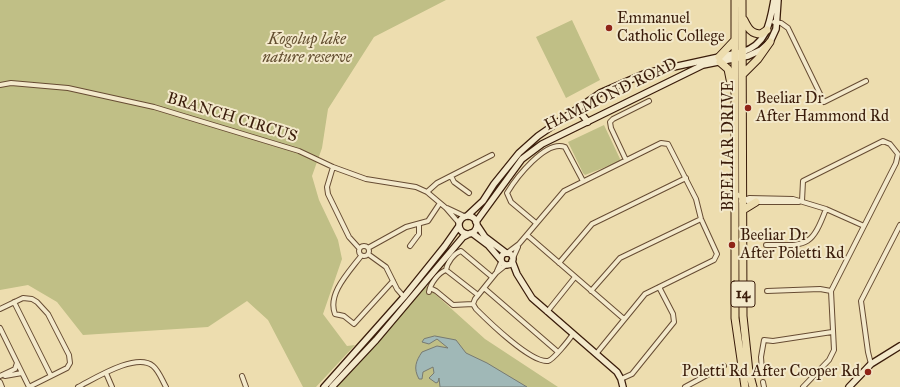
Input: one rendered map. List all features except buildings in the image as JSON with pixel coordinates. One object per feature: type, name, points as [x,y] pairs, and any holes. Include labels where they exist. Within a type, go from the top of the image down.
[{"type":"highway","name":"BEELIAR DRIVE","points":[[735,0],[735,318],[745,387]]},
{"type":"highway","name":"BEELIAR DRIVE","points":[[742,0],[743,316],[748,366],[753,387]]},
{"type":"highway","points":[[742,18],[751,32],[761,34],[767,30]]},
{"type":"highway","points":[[734,41],[719,59],[728,69],[734,110]]},
{"type":"highway","points":[[742,74],[758,59],[770,42]]},
{"type":"highway","points":[[743,210],[756,202]]},
{"type":"main road","name":"HAMMOND ROAD","points":[[742,55],[755,46],[767,30],[774,0]]},
{"type":"main road","points":[[770,42],[777,22],[778,0]]},
{"type":"main road","name":"HAMMOND ROAD","points":[[466,216],[483,201],[494,184],[519,154],[547,129],[600,93],[646,72],[683,63],[757,53],[770,42]]},
{"type":"main road","name":"HAMMOND ROAD","points":[[476,224],[522,159],[552,138],[588,122],[687,72],[719,59]]},
{"type":"main road","points":[[683,63],[687,72]]},
{"type":"main road","points":[[579,106],[580,112],[588,122]]},
{"type":"main road","points":[[547,129],[552,138]]},
{"type":"main road","points":[[324,387],[404,297],[441,251],[466,216],[473,217],[485,237],[507,253],[512,260],[517,274],[532,298],[617,372],[623,387]]},
{"type":"main road","points":[[332,387],[376,340],[463,237],[472,233],[476,224]]},
{"type":"main road","points":[[459,225],[462,232],[472,233],[488,245],[503,263],[517,274]]},
{"type":"main road","points":[[503,263],[502,254],[507,253]]},
{"type":"main road","points":[[503,263],[512,260]]},
{"type":"main road","points":[[849,387],[871,364],[900,346]]},
{"type":"street","points":[[770,21],[785,25],[788,28],[824,102],[866,81]]},
{"type":"street","name":"BRANCH CIRCUS","points":[[0,85],[11,83],[68,88],[154,107],[299,151],[332,167],[366,179],[416,187],[427,192],[446,208],[459,225]]},
{"type":"street","points":[[626,160],[611,128],[610,122],[613,119],[649,101]]},
{"type":"street","points":[[507,253],[519,244],[563,192],[582,181],[665,142],[670,146],[696,199],[701,219],[715,248],[716,257],[645,294],[596,354]]},
{"type":"street","points":[[802,201],[802,187],[804,181],[883,142],[890,144],[898,154],[896,163],[830,291],[834,350],[828,360],[804,387]]},
{"type":"street","points":[[536,223],[511,202],[507,193],[537,156],[557,146],[565,147],[582,181]]},
{"type":"street","points":[[427,192],[437,183],[492,155]]},
{"type":"street","points":[[332,167],[328,182],[328,194],[349,237],[359,248],[358,252],[361,256]]},
{"type":"street","points":[[451,176],[454,182],[469,193]]},
{"type":"street","points":[[559,263],[592,224],[686,178]]},
{"type":"street","points":[[735,193],[743,200],[756,202],[792,203],[802,201]]},
{"type":"street","points":[[735,209],[743,200],[749,198],[792,199],[826,209],[864,226]]},
{"type":"street","points":[[359,248],[363,246],[368,248],[406,227],[428,220],[440,203]]},
{"type":"street","name":"BRANCH CIRCUS","points":[[446,208],[466,216]]},
{"type":"street","points":[[766,245],[797,244],[809,241],[817,232],[826,209]]},
{"type":"street","points":[[591,291],[620,258],[701,219]]},
{"type":"street","points":[[410,246],[419,234],[419,224]]},
{"type":"street","points":[[871,364],[861,301],[900,225]]},
{"type":"street","points":[[527,235],[624,319]]},
{"type":"street","points":[[512,260],[519,244]]},
{"type":"street","points":[[368,248],[368,254]]},
{"type":"street","points":[[473,304],[453,305],[436,291],[430,290],[439,275],[446,270],[448,262],[457,252],[461,251],[492,277]]},
{"type":"street","points":[[368,254],[366,256],[361,256],[343,280],[332,302],[335,314],[344,316],[354,324],[393,281]]},
{"type":"street","points":[[368,254],[386,267],[393,281],[404,297]]},
{"type":"street","points":[[473,304],[478,295],[503,263]]},
{"type":"street","points":[[446,270],[478,295]]},
{"type":"street","points":[[547,312],[575,277]]},
{"type":"street","points":[[621,379],[632,374],[674,322],[673,314],[659,287]]},
{"type":"street","points":[[484,288],[558,352]]},
{"type":"street","points":[[767,291],[820,289],[830,291]]},
{"type":"street","points":[[0,309],[27,297],[37,302],[48,314],[69,355],[70,363],[67,368],[29,387],[0,328]]},
{"type":"street","points":[[14,302],[51,376]]},
{"type":"street","points":[[473,304],[476,309],[527,354],[547,361],[551,360],[573,334]]},
{"type":"street","points":[[762,371],[761,357],[764,340],[832,332]]},
{"type":"street","points":[[78,387],[128,363],[140,362],[152,364],[158,371],[166,387]]},
{"type":"street","points":[[0,376],[15,368],[18,363]]},
{"type":"street","points":[[685,387],[724,366]]},
{"type":"street","points":[[0,376],[22,373]]},
{"type":"street","points":[[106,373],[112,387]]},
{"type":"street","points":[[242,376],[246,387]]},
{"type":"street","points":[[0,382],[2,387]]},
{"type":"street","points":[[763,382],[764,387]]},
{"type":"green space","name":"Kogolup lake nature reserve","points":[[0,0],[446,0],[374,37],[328,109],[322,148],[312,176],[319,200],[338,240],[342,259],[323,314],[347,346],[355,345],[316,387],[303,387],[268,320],[247,301],[208,327],[83,335],[57,302],[28,285],[0,290]]},
{"type":"green space","points":[[572,20],[600,80],[566,98],[536,37]]},
{"type":"green space","points":[[604,125],[621,161],[585,175],[568,142]]},
{"type":"green space","points":[[425,285],[485,339],[558,387],[332,387]]},
{"type":"water","points":[[435,336],[456,340],[466,353],[487,363],[527,387],[440,387],[439,378],[438,382],[436,383],[429,378],[434,373],[433,367],[423,372],[422,379],[419,379],[416,371],[416,365],[422,352],[437,346],[448,348],[437,339],[429,344],[422,342],[424,339]]},
{"type":"place","name":"Emmanuel Catholic College","points":[[609,28]]},
{"type":"place","name":"Beeliar Dr After Hammond Rd","points":[[748,108]]},
{"type":"place","name":"Beeliar Dr After Poletti Rd","points":[[732,245]]},
{"type":"place","name":"Poletti Rd After Cooper Rd","points":[[868,372]]}]
